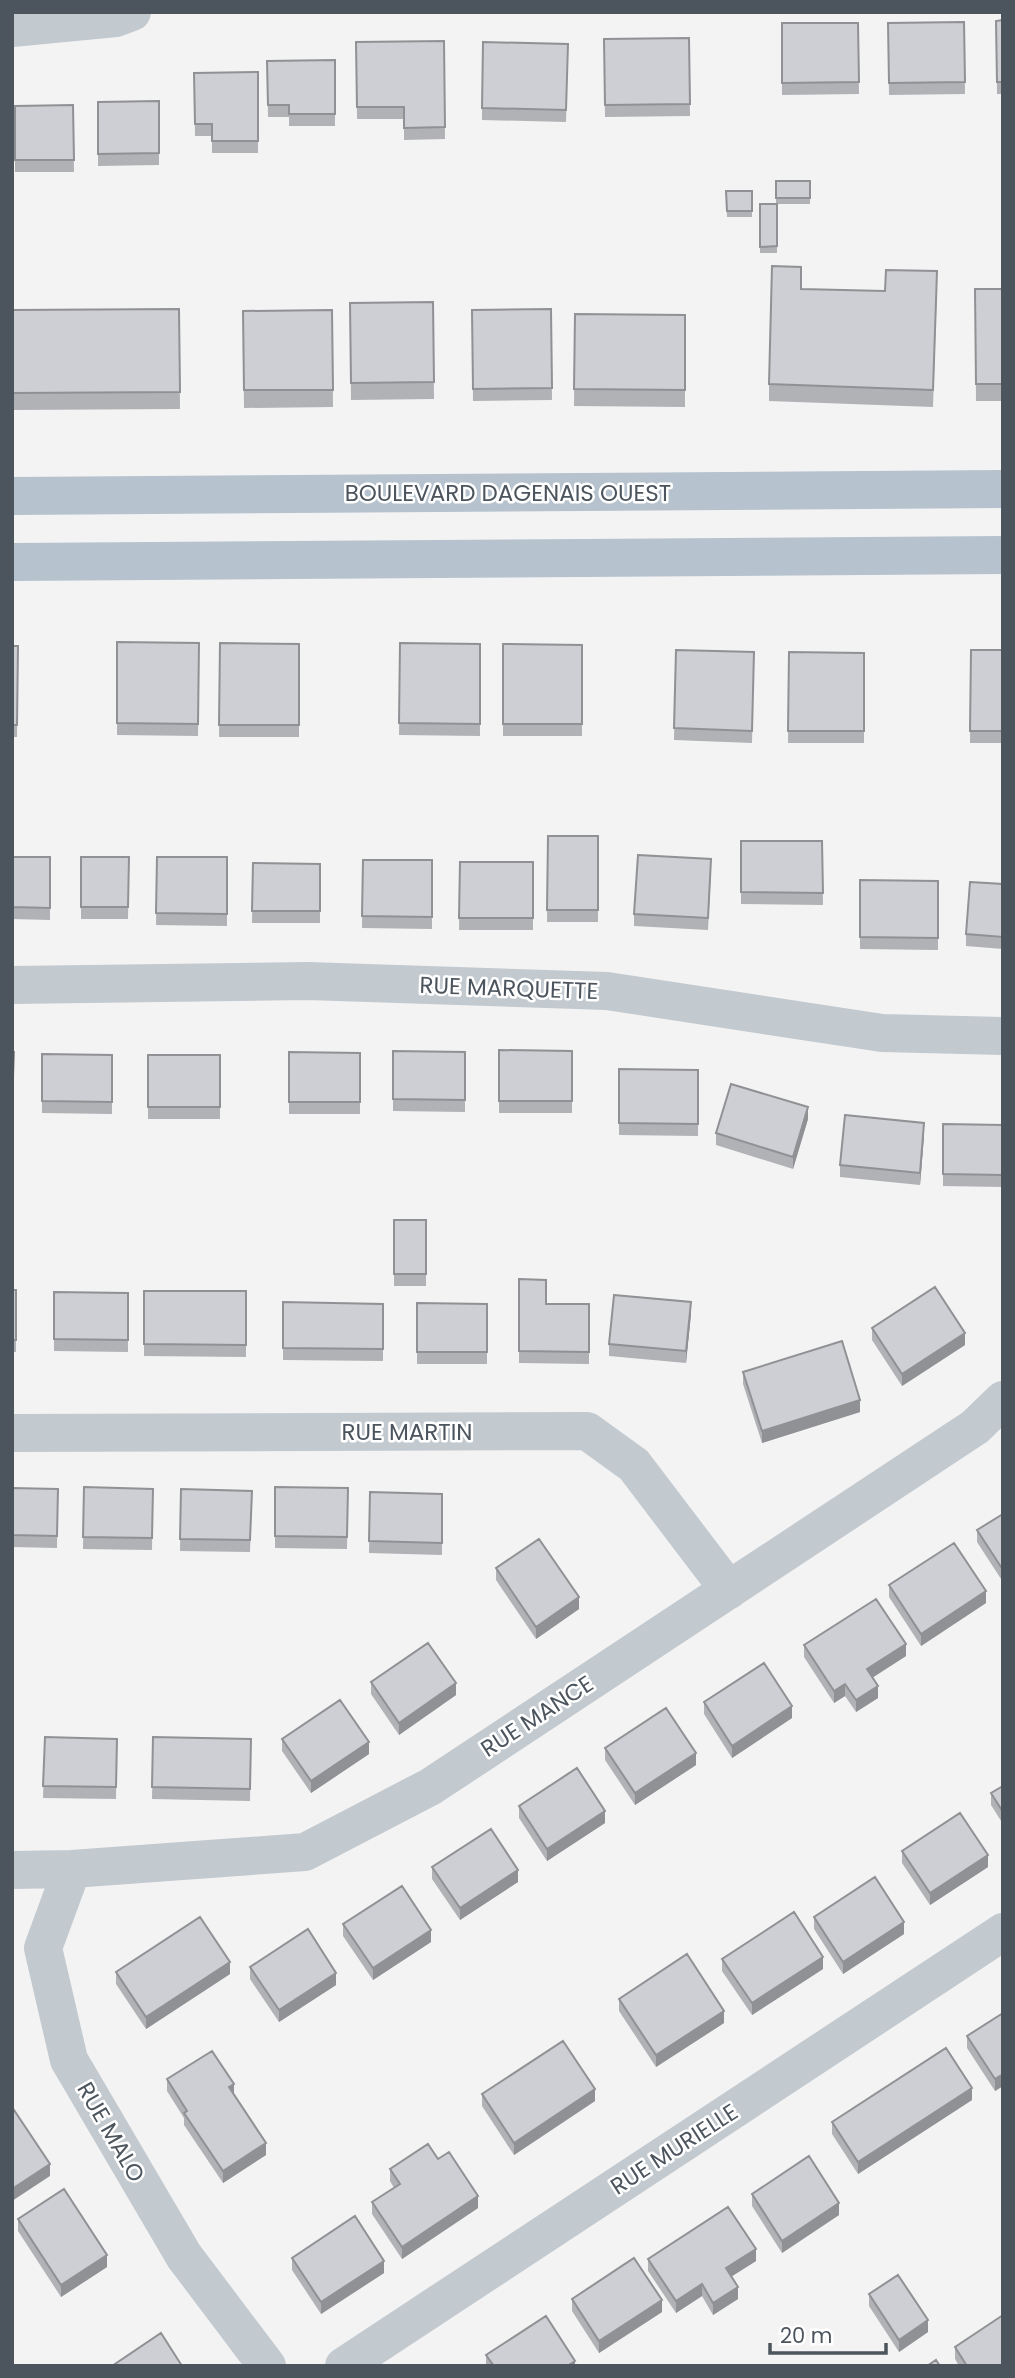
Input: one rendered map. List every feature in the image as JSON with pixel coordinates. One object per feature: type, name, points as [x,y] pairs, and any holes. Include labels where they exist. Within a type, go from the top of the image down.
[{"type":"main road","name":"BOULEVARD DAGENAIS OUEST","points":[[12,496],[1003,489]]},
{"type":"main road","points":[[12,562],[1003,555]]},
{"type":"street","points":[[12,28],[116,18],[132,12]]},
{"type":"street","name":"RUE MARQUETTE","points":[[12,985],[308,981],[607,991],[882,1033],[1003,1036]]},
{"type":"street","name":"RUE MANCE","points":[[12,1870],[72,1869],[304,1852],[430,1787],[975,1427],[1003,1400]]},
{"type":"street","name":"RUE MARTIN","points":[[12,1433],[587,1431],[634,1465],[729,1590]]},
{"type":"street","name":"RUE MALO","points":[[72,1869],[43,1948],[69,2060],[184,2256],[267,2366]]},
{"type":"street","name":"RUE MURIELLE","points":[[344,2366],[1003,1932]]},
{"type":"building","points":[[1003,20],[1003,82],[997,82],[996,21]]},
{"type":"building","points":[[964,22],[965,82],[889,83],[888,23]]},
{"type":"building","points":[[782,23],[858,23],[859,82],[782,83]]},
{"type":"building","points":[[689,38],[690,104],[605,105],[604,39]]},
{"type":"building","points":[[444,41],[445,127],[404,128],[404,107],[357,107],[356,42]]},
{"type":"building","points":[[483,42],[568,44],[566,110],[482,108]]},
{"type":"building","points":[[335,60],[335,114],[289,114],[289,105],[268,105],[267,61]]},
{"type":"building","points":[[258,72],[258,141],[212,141],[212,124],[195,124],[194,73]]},
{"type":"building","points":[[159,101],[159,153],[98,154],[98,102]]},
{"type":"building","points":[[73,105],[74,160],[15,160],[15,106]]},
{"type":"building","points":[[776,181],[810,181],[810,198],[776,198]]},
{"type":"building","points":[[726,191],[752,191],[752,211],[727,211]]},
{"type":"building","points":[[760,204],[777,204],[777,246],[760,247]]},
{"type":"building","points":[[772,266],[801,267],[801,289],[885,291],[886,270],[937,271],[933,390],[769,384]]},
{"type":"building","points":[[975,289],[1003,289],[1003,384],[976,384]]},
{"type":"building","points":[[433,302],[434,382],[351,383],[350,303]]},
{"type":"building","points":[[179,309],[180,392],[12,393],[12,310]]},
{"type":"building","points":[[551,309],[552,388],[473,389],[472,310]]},
{"type":"building","points":[[332,310],[333,390],[244,390],[243,311]]},
{"type":"building","points":[[575,314],[685,315],[685,390],[574,389]]},
{"type":"building","points":[[117,642],[199,643],[198,724],[117,723]]},
{"type":"building","points":[[220,643],[299,644],[299,725],[219,725]]},
{"type":"building","points":[[400,643],[480,644],[480,724],[399,723]]},
{"type":"building","points":[[503,644],[582,645],[582,724],[503,724]]},
{"type":"building","points":[[12,646],[18,646],[17,725],[12,725]]},
{"type":"building","points":[[676,650],[754,652],[752,731],[674,728]]},
{"type":"building","points":[[971,650],[1003,650],[1003,731],[970,731]]},
{"type":"building","points":[[789,652],[864,653],[864,731],[788,731]]},
{"type":"building","points":[[548,836],[598,836],[598,910],[547,910]]},
{"type":"building","points":[[741,841],[822,841],[823,893],[741,892]]},
{"type":"building","points":[[638,855],[711,859],[708,918],[634,914]]},
{"type":"building","points":[[12,857],[50,857],[50,908],[12,907]]},
{"type":"building","points":[[81,857],[129,857],[128,907],[81,907]]},
{"type":"building","points":[[157,857],[227,857],[227,914],[156,913]]},
{"type":"building","points":[[363,860],[432,860],[432,917],[362,916]]},
{"type":"building","points":[[460,862],[533,862],[533,918],[459,918]]},
{"type":"building","points":[[253,863],[320,864],[320,911],[252,911]]},
{"type":"building","points":[[860,880],[938,881],[938,938],[860,937]]},
{"type":"building","points":[[970,882],[1003,884],[1003,937],[966,934]]},
{"type":"building","points":[[499,1050],[572,1051],[572,1101],[499,1101]]},
{"type":"building","points":[[393,1051],[465,1052],[465,1100],[393,1099]]},
{"type":"building","points":[[12,1052],[14,1052],[12,1102]]},
{"type":"building","points":[[289,1052],[360,1053],[360,1102],[289,1102]]},
{"type":"building","points":[[42,1054],[112,1055],[112,1102],[42,1101]]},
{"type":"building","points":[[148,1055],[220,1055],[220,1107],[148,1107]]},
{"type":"building","points":[[619,1069],[698,1070],[698,1124],[619,1123]]},
{"type":"building","points":[[731,1084],[808,1107],[793,1157],[716,1133]]},
{"type":"building","points":[[845,1115],[924,1123],[920,1173],[840,1165]]},
{"type":"building","points":[[943,1124],[1003,1125],[1003,1175],[943,1174]]},
{"type":"building","points":[[394,1220],[426,1220],[426,1274],[394,1274]]},
{"type":"building","points":[[519,1279],[546,1280],[546,1304],[589,1304],[589,1352],[519,1351]]},
{"type":"building","points":[[935,1287],[965,1333],[902,1374],[872,1328]]},
{"type":"building","points":[[12,1290],[16,1290],[16,1340],[12,1340]]},
{"type":"building","points":[[144,1291],[246,1291],[246,1345],[144,1344]]},
{"type":"building","points":[[54,1292],[128,1293],[128,1340],[54,1339]]},
{"type":"building","points":[[614,1295],[691,1302],[686,1351],[609,1344]]},
{"type":"building","points":[[283,1302],[383,1304],[383,1349],[283,1348]]},
{"type":"building","points":[[417,1303],[487,1304],[487,1352],[417,1352]]},
{"type":"building","points":[[842,1341],[860,1400],[762,1431],[743,1372]]},
{"type":"building","points":[[84,1487],[153,1489],[152,1538],[83,1537]]},
{"type":"building","points":[[275,1487],[348,1488],[347,1537],[275,1536]]},
{"type":"building","points":[[12,1488],[58,1489],[57,1536],[12,1535]]},
{"type":"building","points":[[181,1489],[252,1491],[250,1540],[180,1539]]},
{"type":"building","points":[[370,1492],[442,1494],[442,1543],[369,1541]]},
{"type":"building","points":[[1003,1514],[1003,1570],[977,1530]]},
{"type":"building","points":[[539,1539],[579,1597],[536,1627],[496,1568]]},
{"type":"building","points":[[954,1543],[986,1591],[921,1634],[889,1585]]},
{"type":"building","points":[[876,1599],[906,1644],[867,1669],[878,1686],[856,1700],[845,1684],[834,1691],[804,1645]]},
{"type":"building","points":[[428,1643],[456,1683],[399,1723],[371,1682]]},
{"type":"building","points":[[764,1663],[792,1706],[732,1746],[704,1702]]},
{"type":"building","points":[[340,1700],[369,1742],[311,1781],[282,1739]]},
{"type":"building","points":[[666,1708],[696,1753],[635,1793],[605,1748]]},
{"type":"building","points":[[45,1737],[117,1739],[116,1787],[43,1786]]},
{"type":"building","points":[[153,1737],[251,1739],[250,1789],[152,1787]]},
{"type":"building","points":[[577,1768],[605,1811],[547,1849],[519,1806]]},
{"type":"building","points":[[1003,1786],[1003,1812],[991,1793]]},
{"type":"building","points":[[960,1813],[988,1855],[930,1893],[902,1851]]},
{"type":"building","points":[[491,1829],[518,1870],[460,1908],[432,1867]]},
{"type":"building","points":[[875,1877],[904,1922],[843,1962],[814,1917]]},
{"type":"building","points":[[402,1886],[431,1930],[373,1968],[343,1924]]},
{"type":"building","points":[[794,1912],[823,1957],[752,2003],[722,1959]]},
{"type":"building","points":[[200,1917],[230,1962],[146,2017],[116,1972]]},
{"type":"building","points":[[308,1929],[336,1973],[279,2010],[250,1967]]},
{"type":"building","points":[[687,1954],[724,2011],[656,2055],[619,1999]]},
{"type":"building","points":[[1003,2013],[1003,2074],[995,2079],[967,2036]]},
{"type":"building","points":[[563,2041],[595,2089],[514,2143],[482,2094]]},
{"type":"building","points":[[946,2048],[972,2088],[858,2162],[832,2122]]},
{"type":"building","points":[[212,2051],[234,2084],[229,2087],[266,2143],[223,2171],[184,2113],[187,2111],[167,2079]]},
{"type":"building","points":[[12,2107],[50,2164],[12,2189]]},
{"type":"building","points":[[428,2144],[438,2159],[449,2152],[478,2196],[402,2247],[372,2202],[400,2184],[390,2169]]},
{"type":"building","points":[[809,2156],[839,2203],[782,2241],[752,2194]]},
{"type":"building","points":[[64,2189],[107,2255],[61,2285],[18,2219]]},
{"type":"building","points":[[728,2207],[756,2249],[726,2268],[738,2287],[713,2303],[702,2284],[676,2301],[648,2259]]},
{"type":"building","points":[[355,2216],[384,2261],[321,2302],[292,2258]]},
{"type":"building","points":[[634,2258],[662,2300],[599,2341],[572,2299]]},
{"type":"building","points":[[898,2275],[928,2320],[899,2340],[869,2294]]},
{"type":"building","points":[[1003,2315],[1003,2366],[967,2366],[955,2347]]},
{"type":"building","points":[[546,2316],[575,2361],[567,2366],[494,2366],[486,2355]]},
{"type":"building","points":[[161,2333],[182,2366],[112,2366]]},
{"type":"building","points":[[936,2360],[940,2366],[927,2366]]}]
